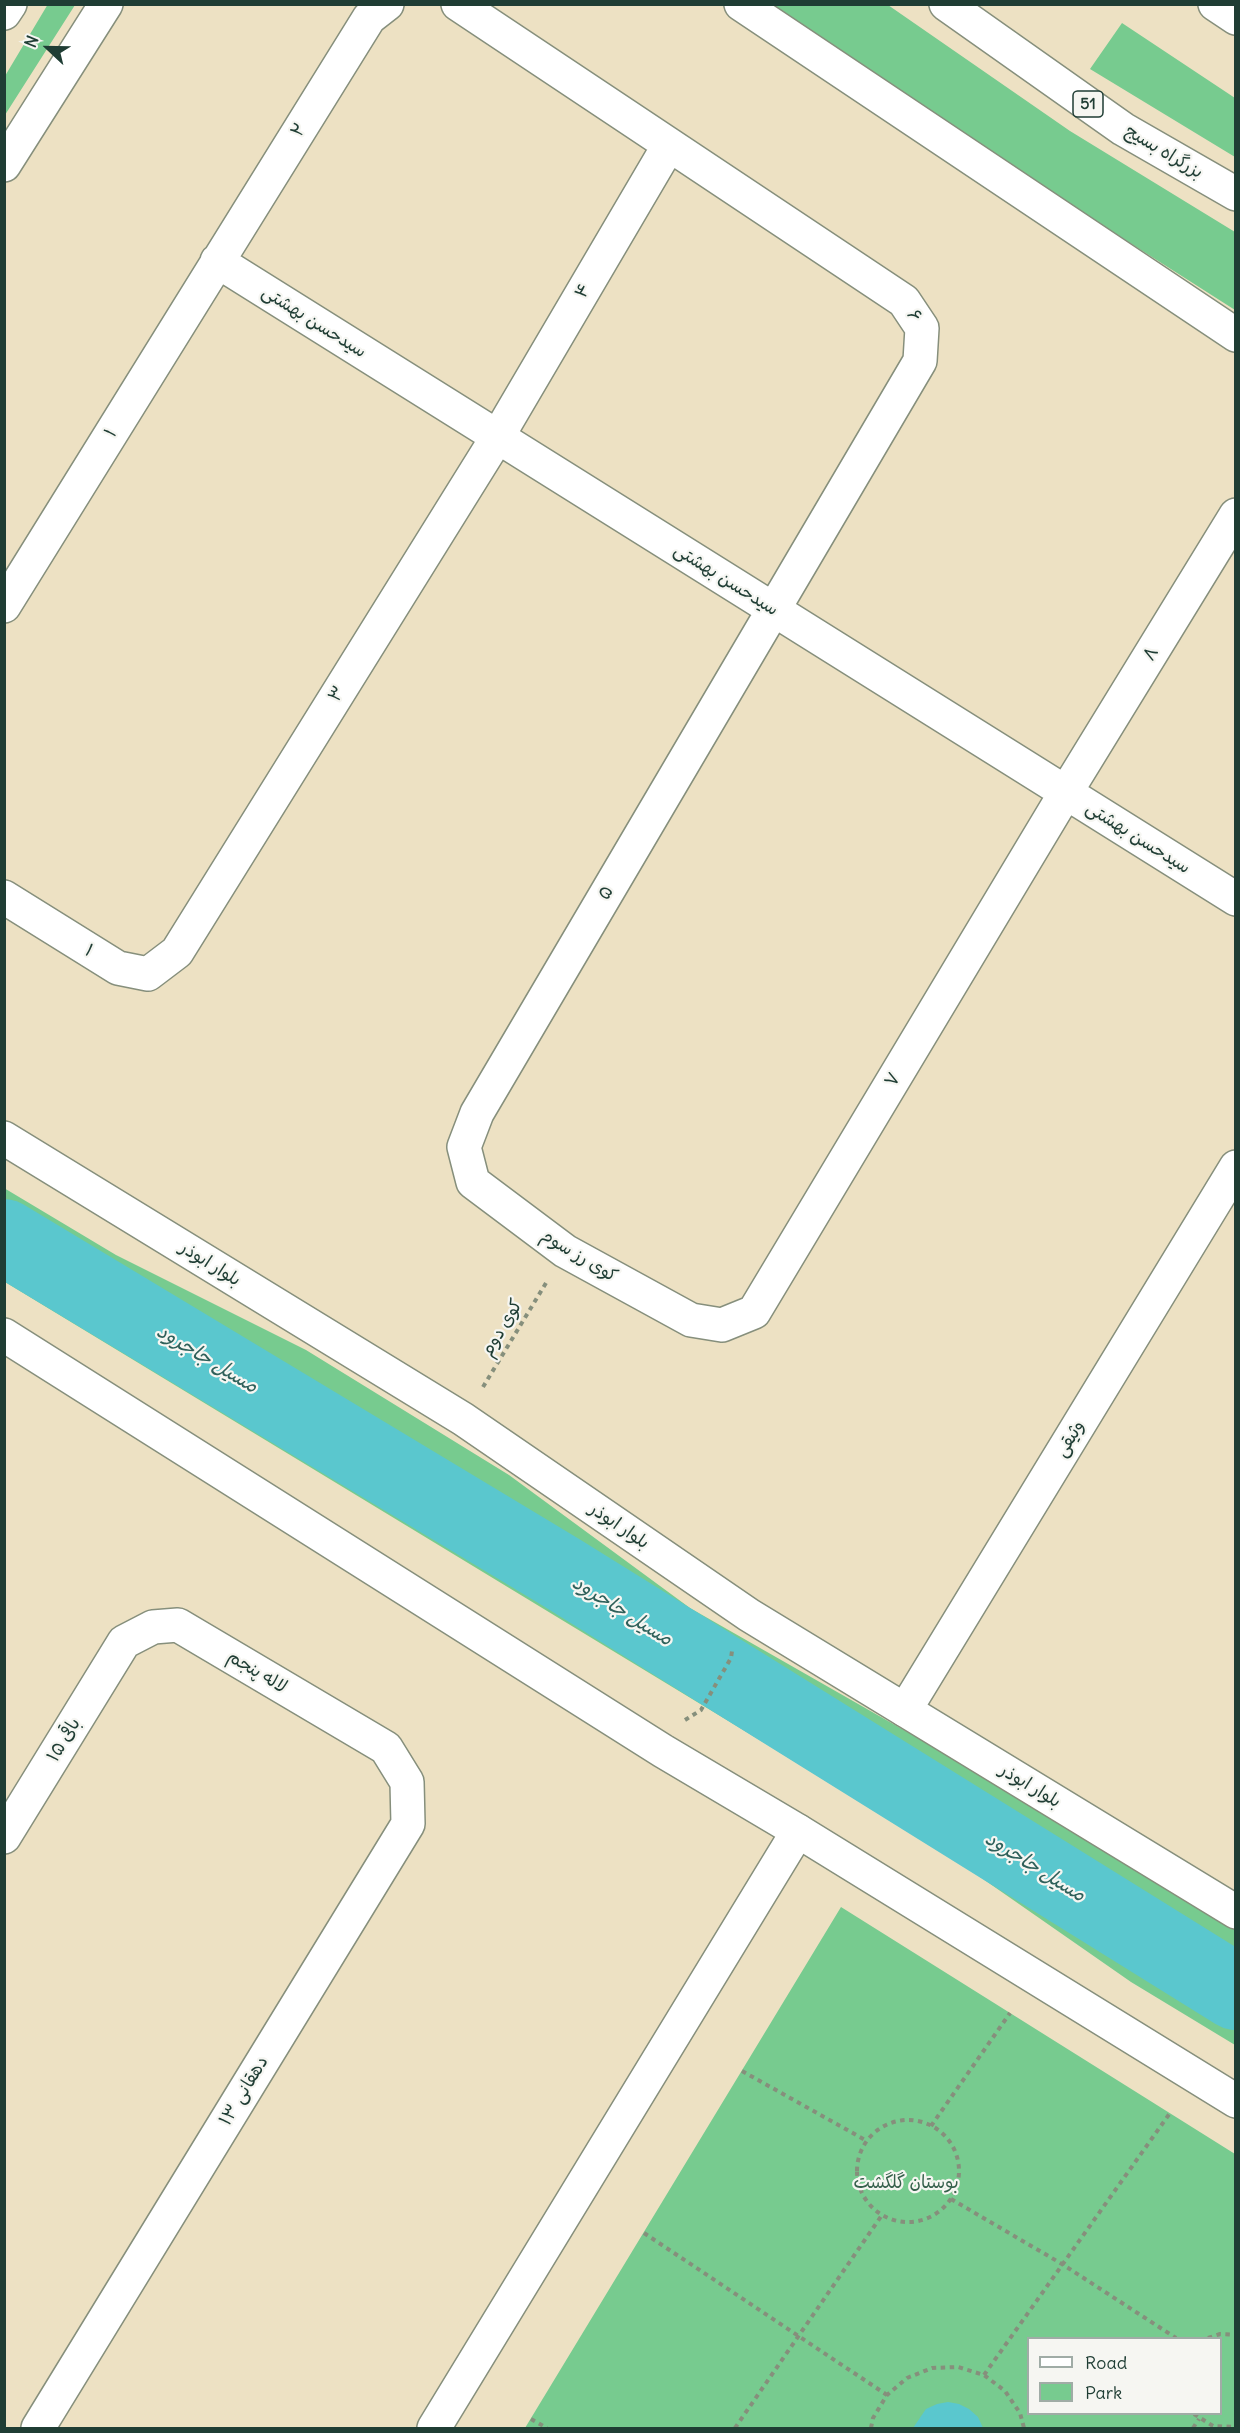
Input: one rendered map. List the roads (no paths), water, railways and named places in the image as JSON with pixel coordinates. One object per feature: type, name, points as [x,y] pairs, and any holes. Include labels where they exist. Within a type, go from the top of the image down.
[{"type":"main road","points":[[4,13],[10,4]]},
{"type":"main road","points":[[4,165],[106,4]]},
{"type":"main road","name":"۲","points":[[217,261],[369,18],[387,4]]},
{"type":"main road","points":[[458,4],[669,145]]},
{"type":"main road","points":[[741,4],[1236,335]]},
{"type":"main road","name":"بزرگراه بسیج","points":[[946,4],[1123,129],[1236,194]]},
{"type":"main road","points":[[1215,4],[1236,18]]},
{"type":"main road","name":"۴","points":[[498,436],[669,145]]},
{"type":"main road","name":"۶","points":[[669,145],[904,301],[922,328],[920,361],[773,609]]},
{"type":"main road","name":"سیدحسن بهشتی","points":[[217,261],[1236,899]]},
{"type":"main road","name":"۱","points":[[4,606],[217,261]]},
{"type":"main road","name":"۳","points":[[177,952],[498,436]]},
{"type":"main road","name":"۸","points":[[1066,792],[1235,515]]},
{"type":"main road","name":"۵","points":[[473,1182],[464,1147],[477,1113],[773,609]]},
{"type":"main road","name":"۷","points":[[692,1320],[722,1325],[754,1312],[1066,792]]},
{"type":"main road","name":"۱","points":[[4,897],[118,968],[148,974],[177,952]]},
{"type":"main road","name":"بلوار ابوذر","points":[[4,1138],[463,1419],[749,1615],[1236,1912]]},
{"type":"main road","name":"وثیقی","points":[[905,1710],[1236,1167]]},
{"type":"main road","name":"کوی رز سوم","points":[[473,1182],[565,1251],[692,1320]]},
{"type":"main road","points":[[4,1335],[663,1751],[798,1831],[1236,2101]]},
{"type":"main road","name":"لاله پنجم","points":[[123,1642],[153,1627],[178,1625],[386,1748]]},
{"type":"main road","name":"باقی ۱۵","points":[[4,1837],[123,1642]]},
{"type":"main road","name":"دهقانی ۱۳","points":[[38,2428],[408,1824],[407,1782],[386,1748]]},
{"type":"main road","points":[[434,2428],[798,1831]]},
{"type":"water","points":[[948,2402],[969,2409],[978,2417],[983,2428],[913,2428],[926,2409]]},
{"type":"waterway","name":"مسیل جاجرود","points":[[4,1237],[562,1573],[1236,1992]]},
{"type":"park label","name":"بوستان گلگشت","points":[[906,2183]]}]
